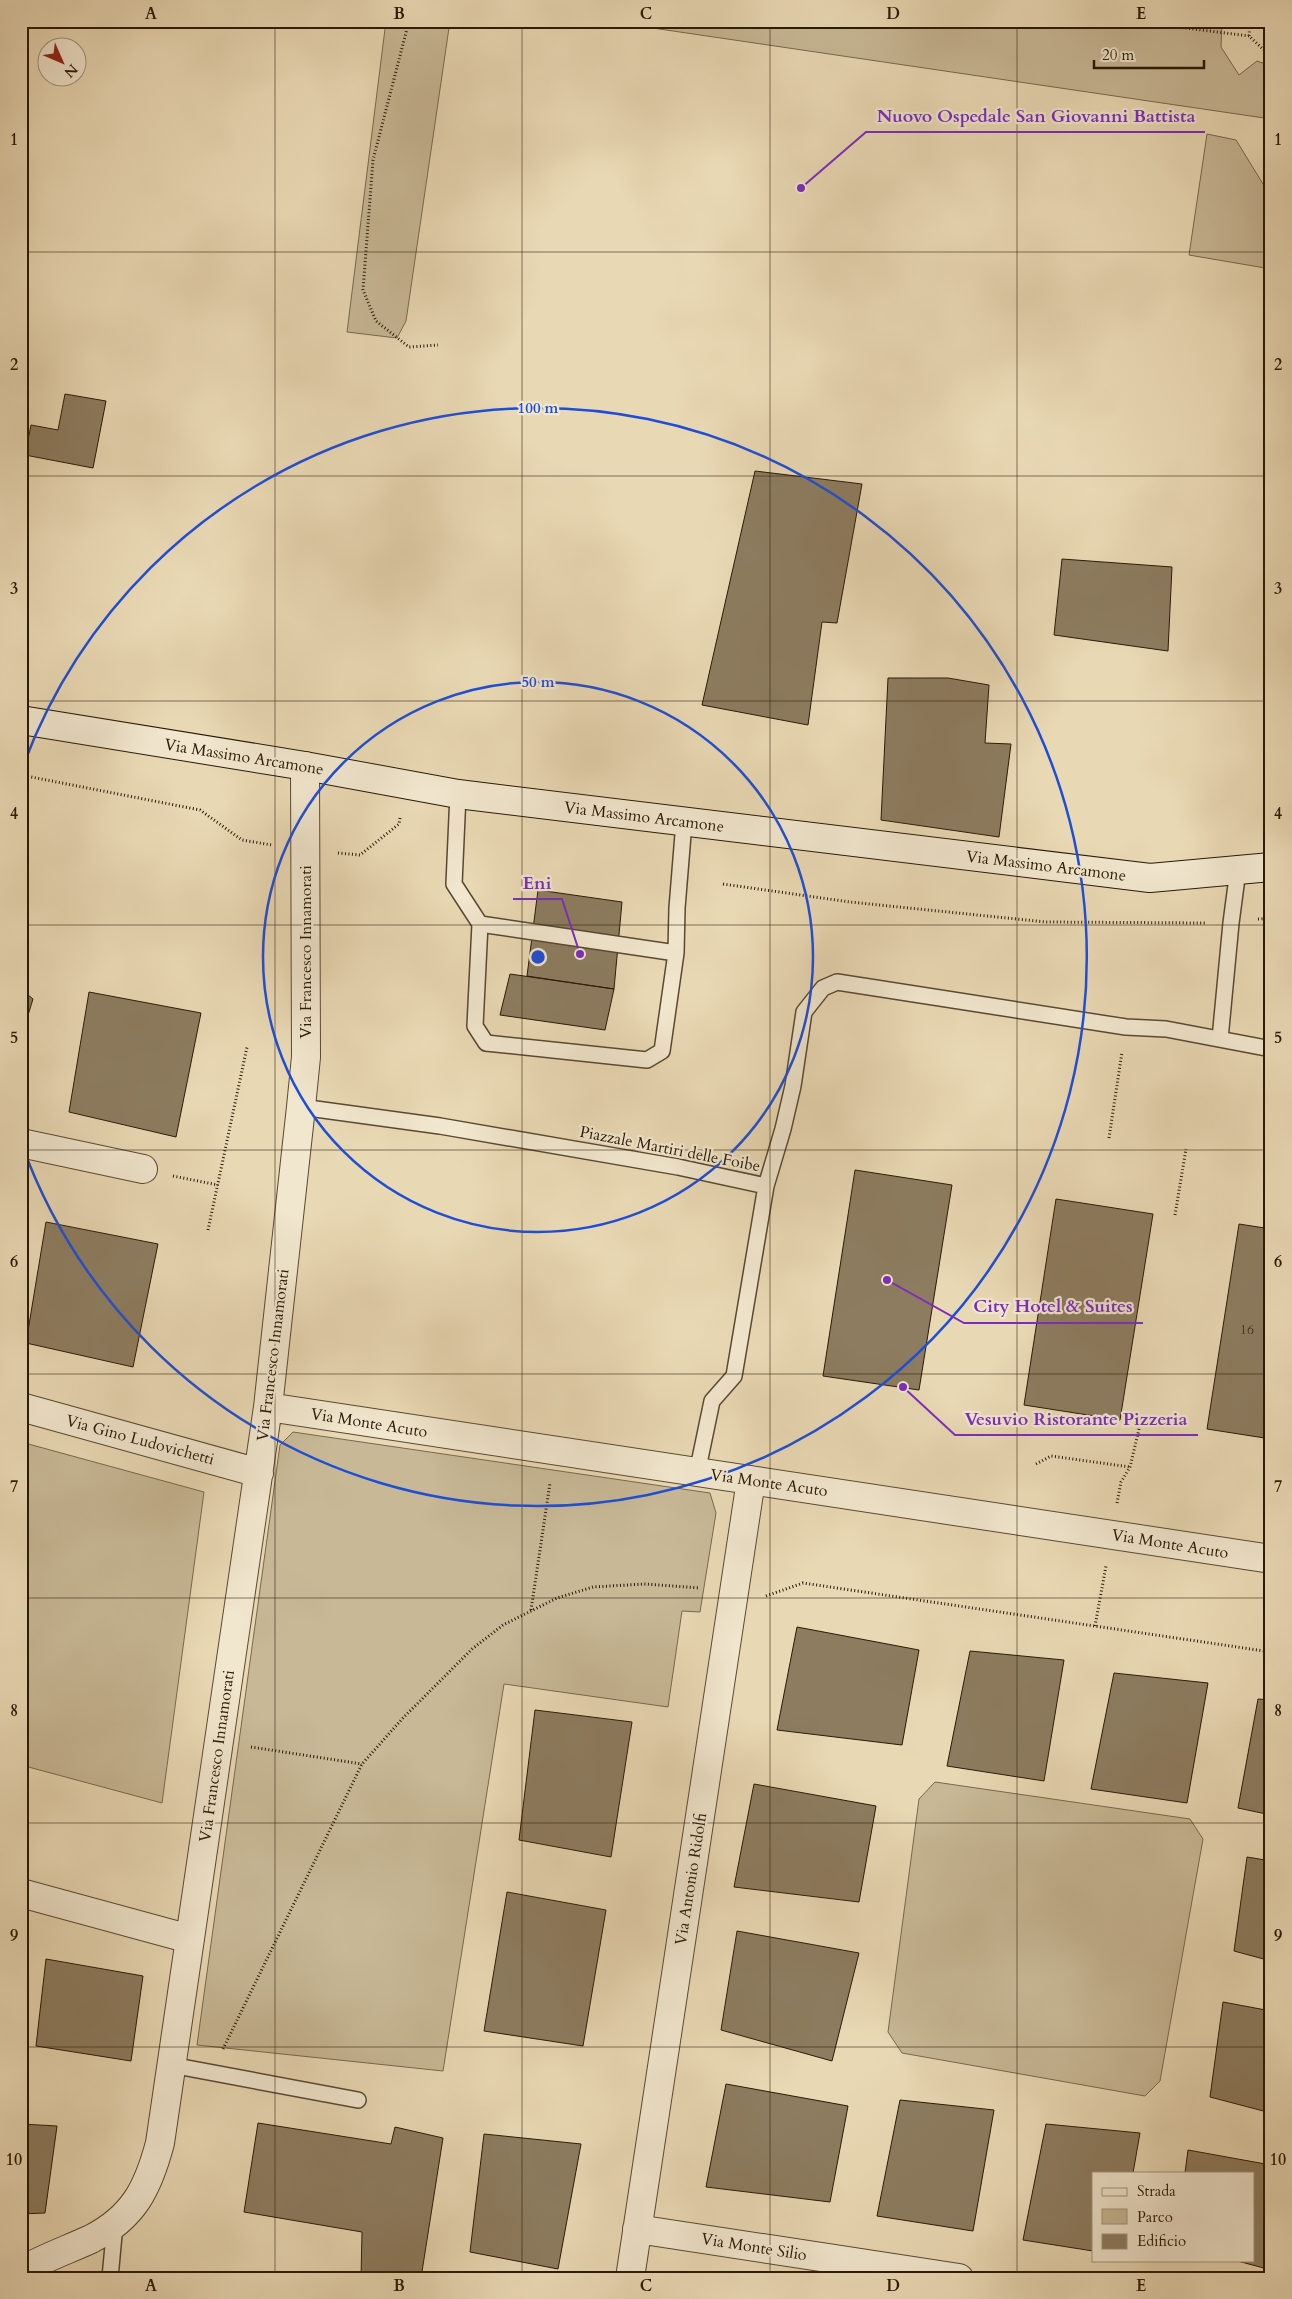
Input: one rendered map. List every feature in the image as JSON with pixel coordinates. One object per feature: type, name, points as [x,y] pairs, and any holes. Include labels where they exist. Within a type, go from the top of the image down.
[{"type":"street","name":"Via Massimo Arcamone","points":[[21,720],[305,766],[458,794],[1150,878],[1271,867]]},
{"type":"street","name":"Via Francesco Innamorati","points":[[21,2271],[47,2257],[91,2239],[115,2224],[133,2208],[146,2188],[160,2143],[268,1407],[301,1107],[306,1057],[305,766]]},
{"type":"street","points":[[21,1143],[143,1169]]},
{"type":"street","name":"Via Gino Ludovichetti","points":[[21,1407],[258,1473]]},
{"type":"street","name":"Via Monte Acuto","points":[[268,1407],[1271,1559]]},
{"type":"street","name":"Via Antonio Ridolfi","points":[[630,2278],[751,1480]]},
{"type":"street","points":[[21,1893],[190,1939]]},
{"type":"street","name":"Via Monte Silio","points":[[637,2229],[959,2278]]},
{"type":"lane","points":[[458,794],[454,884],[480,924],[474,1026],[486,1042],[647,1060],[662,1051],[676,953],[677,908],[684,822]]},
{"type":"lane","points":[[1220,1039],[1238,870]]},
{"type":"lane","points":[[480,924],[676,953]]},
{"type":"lane","points":[[766,1186],[783,1129],[793,1086],[804,1012],[823,988],[837,982],[1126,1027],[1166,1029],[1271,1049]]},
{"type":"lane","name":"Piazzale Martiri delle Foibe","points":[[301,1107],[460,1129],[678,1167],[766,1186],[734,1376],[712,1401],[697,1472]]},
{"type":"lane","points":[[171,2065],[358,2100]]},
{"type":"lane","points":[[110,2278],[115,2224]]},
{"type":"path","points":[[409,21],[374,160],[363,290],[376,321],[409,347],[438,345]]},
{"type":"path","points":[[1130,21],[1249,36],[1265,51],[1271,52]]},
{"type":"path","points":[[1249,36],[1250,21]]},
{"type":"path","points":[[21,775],[200,810],[242,840],[305,850],[360,855],[399,824],[403,784]]},
{"type":"path","points":[[723,884],[850,902],[1046,922],[1231,923],[1271,918]]},
{"type":"path","points":[[1109,1138],[1126,1027]]},
{"type":"path","points":[[208,1230],[247,1046]]},
{"type":"path","points":[[1175,1215],[1186,1149]]},
{"type":"path","points":[[143,1169],[218,1185]]},
{"type":"path","points":[[531,1611],[554,1451]]},
{"type":"path","points":[[1036,1464],[1051,1456],[1130,1466]]},
{"type":"path","points":[[213,2073],[362,1764],[403,1718],[472,1649],[503,1625],[557,1598],[592,1587],[644,1584],[734,1591],[770,1596],[803,1583],[1271,1652]]},
{"type":"path","points":[[219,1742],[362,1764]]},
{"type":"green space","points":[[386,21],[450,21],[406,321],[397,338],[347,332]]},
{"type":"green space","points":[[605,21],[1222,21],[1221,47],[1239,75],[1257,61],[1271,66],[1271,119]]},
{"type":"green space","points":[[1207,134],[1236,140],[1271,197],[1271,269],[1189,255]]},
{"type":"green space","points":[[293,1432],[710,1493],[716,1513],[700,1612],[682,1611],[668,1707],[504,1684],[443,2071],[197,2045],[280,1445]]},
{"type":"green space","points":[[21,1442],[204,1492],[162,1803],[21,1765]]},
{"type":"green space","points":[[935,1782],[1190,1819],[1203,1839],[1160,2081],[1145,2096],[902,2053],[888,2032],[919,1799]]},
{"type":"building","points":[[65,394],[106,401],[93,468],[25,455],[31,425],[58,430]]},
{"type":"building","points":[[755,471],[862,484],[837,623],[822,622],[808,725],[702,705]]},
{"type":"building","points":[[1062,559],[1172,567],[1168,651],[1054,635]]},
{"type":"building","points":[[1271,668],[1271,698],[1265,697]]},
{"type":"building","points":[[888,678],[948,678],[989,685],[985,743],[1011,744],[999,837],[881,820]]},
{"type":"building","points":[[538,890],[622,902],[614,989],[527,976]]},
{"type":"building","points":[[510,974],[614,989],[605,1030],[500,1015]]},
{"type":"building","points":[[21,989],[33,999],[21,1038]]},
{"type":"building","points":[[89,992],[201,1013],[176,1137],[69,1112]]},
{"type":"building","points":[[855,1170],[952,1185],[919,1390],[823,1376]]},
{"type":"building","points":[[1056,1199],[1153,1214],[1120,1420],[1024,1405]]},
{"type":"building","points":[[46,1222],[158,1244],[133,1367],[26,1343]]},
{"type":"building","points":[[1239,1224],[1271,1229],[1271,1439],[1207,1429]]},
{"type":"building","points":[[797,1627],[919,1650],[902,1745],[777,1730]]},
{"type":"building","points":[[970,1651],[1064,1660],[1044,1781],[947,1766]]},
{"type":"building","points":[[1114,1673],[1208,1683],[1187,1803],[1091,1789]]},
{"type":"building","points":[[1258,1699],[1271,1700],[1271,1815],[1238,1808]]},
{"type":"building","points":[[535,1710],[632,1722],[611,1857],[519,1840]]},
{"type":"building","points":[[754,1784],[876,1806],[859,1902],[734,1887]]},
{"type":"building","points":[[1247,1857],[1271,1861],[1271,1961],[1234,1951]]},
{"type":"building","points":[[507,1892],[606,1910],[583,2046],[484,2031]]},
{"type":"building","points":[[737,1931],[859,1953],[832,2061],[721,2030]]},
{"type":"building","points":[[46,1959],[143,1976],[131,2061],[36,2046]]},
{"type":"building","points":[[1223,2002],[1271,2011],[1271,2113],[1210,2097]]},
{"type":"building","points":[[726,2084],[848,2106],[830,2202],[706,2187]]},
{"type":"building","points":[[900,2100],[994,2110],[973,2231],[877,2216]]},
{"type":"building","points":[[258,2123],[391,2144],[395,2127],[443,2138],[421,2278],[361,2278],[362,2232],[244,2212]]},
{"type":"building","points":[[21,2124],[57,2126],[45,2213],[21,2214]]},
{"type":"building","points":[[1046,2124],[1140,2133],[1133,2172],[1092,2172],[1092,2251],[1023,2240]]},
{"type":"building","points":[[484,2134],[581,2144],[558,2269],[470,2252]]},
{"type":"building","points":[[1188,2150],[1271,2165],[1271,2270],[1241,2262],[1254,2262],[1254,2172],[1185,2172]]},
{"type":"place","name":"Nuovo Ospedale San Giovanni Battista","points":[[801,188]]},
{"type":"place","name":"Eni","points":[[580,954]]},
{"type":"place","name":"City Hotel & Suites","points":[[887,1280]]},
{"type":"place","name":"Vesuvio Ristorante Pizzeria","points":[[903,1387]]}]
